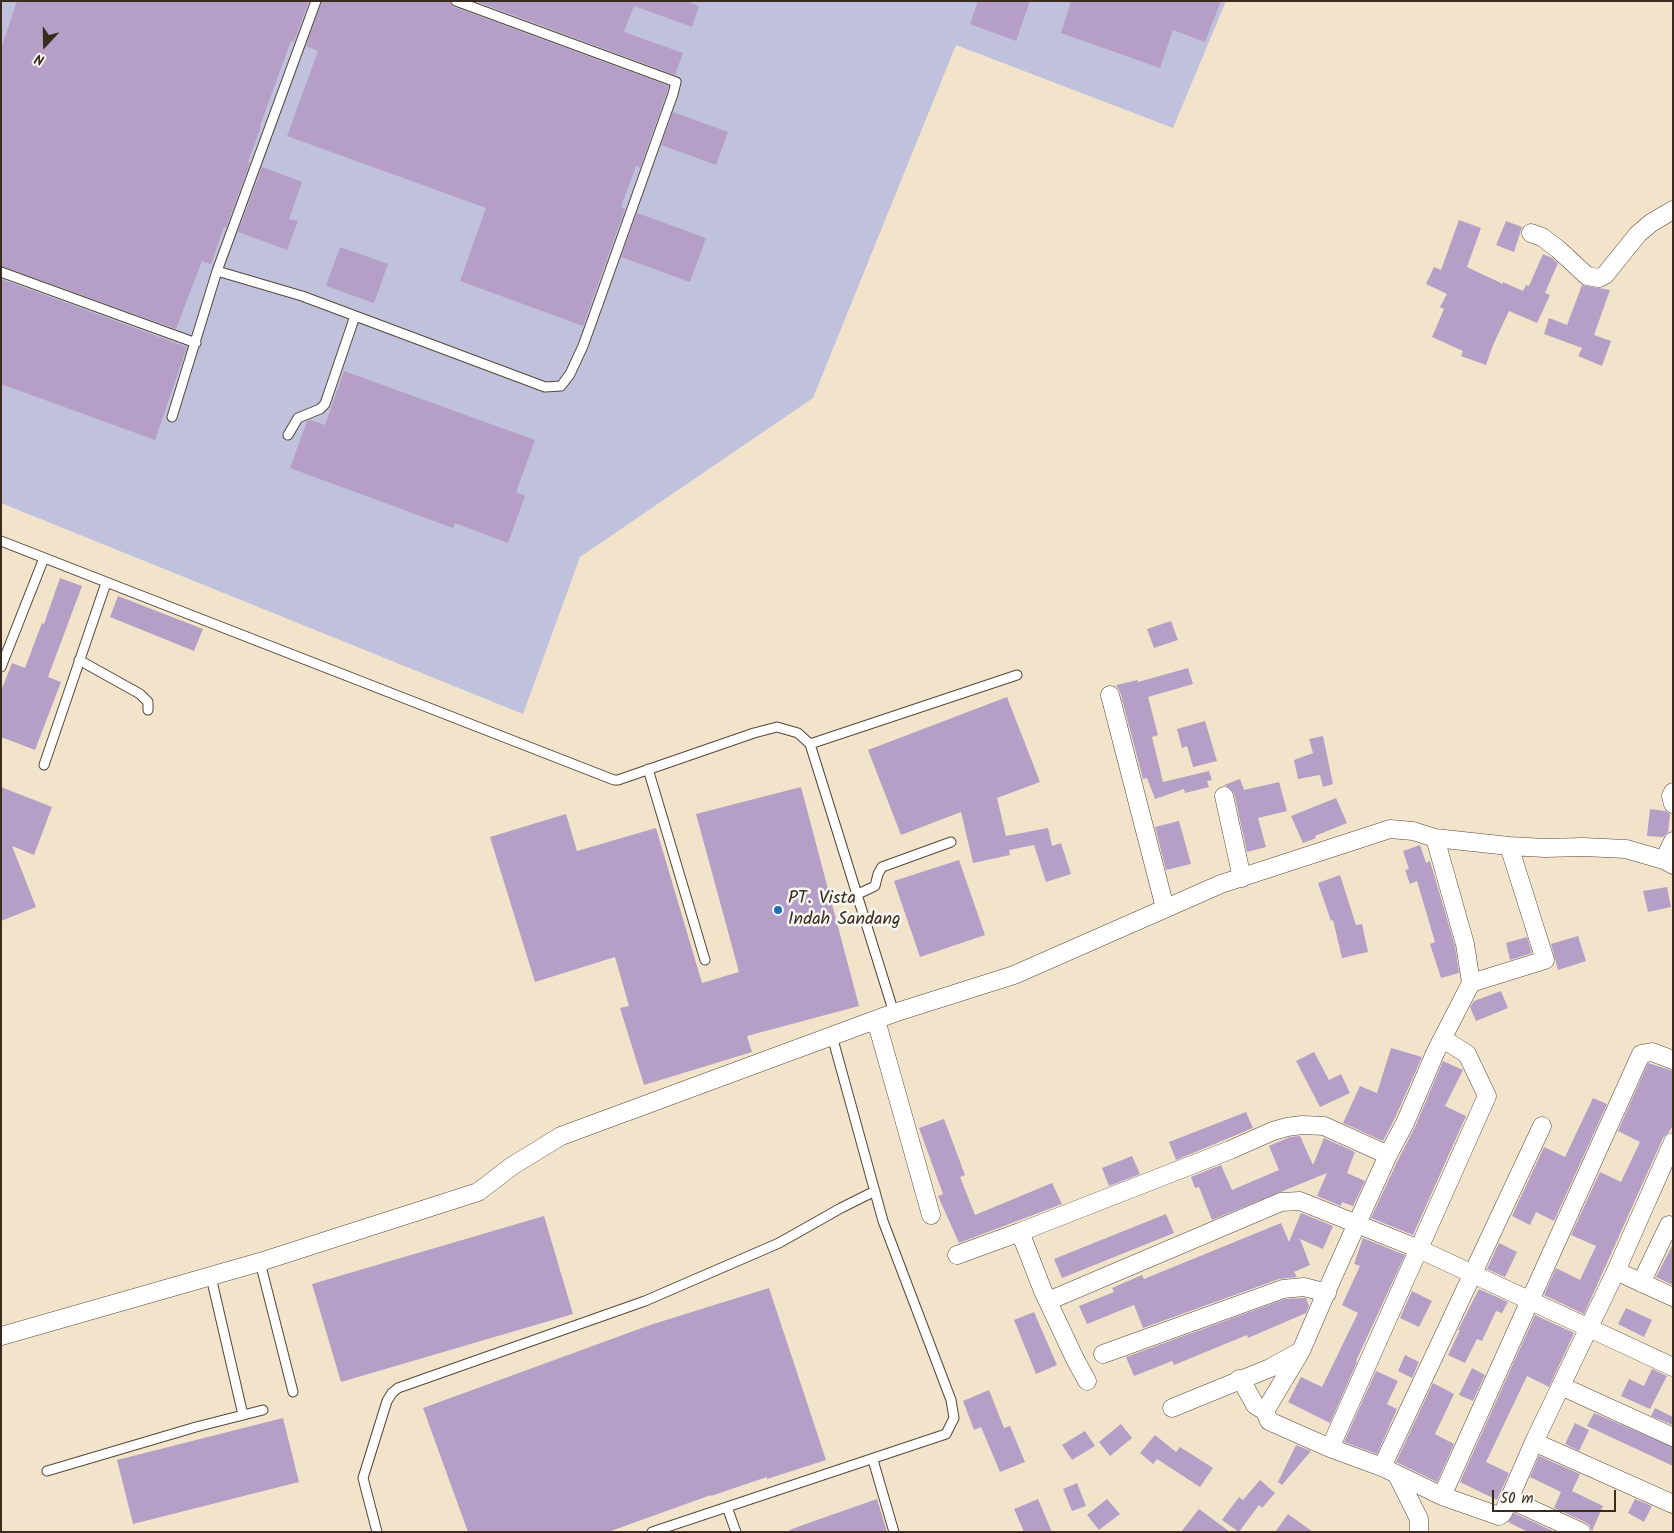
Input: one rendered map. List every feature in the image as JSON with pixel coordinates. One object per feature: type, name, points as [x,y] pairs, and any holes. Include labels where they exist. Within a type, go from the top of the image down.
[{"type":"street","points":[[1531,233],[1542,237],[1558,249],[1586,276],[1599,278],[1605,275],[1638,234],[1651,223],[1673,210]]},
{"type":"street","points":[[1110,695],[1165,908]]},
{"type":"street","points":[[1673,792],[1671,796],[1673,804]]},
{"type":"street","points":[[1224,796],[1242,878]]},
{"type":"street","points":[[1,1336],[260,1262],[478,1192],[512,1166],[561,1136],[894,1013],[1014,975],[1221,884],[1390,829],[1413,831],[1435,838],[1509,846],[1626,849],[1669,862],[1673,841]]},
{"type":"street","points":[[1265,1411],[1301,1351],[1357,1223],[1471,983],[1464,944],[1435,838]]},
{"type":"street","points":[[1471,983],[1546,960],[1509,846]]},
{"type":"street","points":[[876,1020],[931,1215]]},
{"type":"street","points":[[1330,1448],[1487,1096],[1467,1054],[1443,1039]]},
{"type":"street","points":[[1442,1496],[1641,1054],[1652,1052],[1673,1060]]},
{"type":"street","points":[[957,1256],[1287,1127],[1302,1125],[1324,1126],[1388,1156]]},
{"type":"street","points":[[1390,1471],[1472,1272],[1542,1126]]},
{"type":"street","points":[[1239,1380],[1244,1385],[1255,1405],[1265,1411],[1269,1421],[1330,1448],[1390,1471],[1442,1496],[1499,1516],[1509,1499],[1534,1442],[1616,1272],[1670,1153]]},
{"type":"street","points":[[1048,1301],[1281,1202],[1300,1201],[1472,1272],[1673,1366]]},
{"type":"street","points":[[1641,1283],[1672,1223]]},
{"type":"street","points":[[1020,1232],[1048,1301],[1087,1381]]},
{"type":"street","points":[[1616,1272],[1673,1297]]},
{"type":"street","points":[[1103,1354],[1283,1289],[1304,1287],[1327,1293]]},
{"type":"street","points":[[1172,1408],[1270,1368],[1301,1351]]},
{"type":"street","points":[[1561,1386],[1673,1437]]},
{"type":"street","points":[[1534,1442],[1673,1504]]},
{"type":"street","points":[[1390,1471],[1419,1519],[1418,1532]]},
{"type":"street","points":[[1509,1499],[1581,1532]]},
{"type":"lane","points":[[172,417],[217,271],[316,1]]},
{"type":"lane","points":[[217,271],[302,296],[545,387],[561,386],[570,374],[583,346],[674,94],[676,82],[456,1]]},
{"type":"lane","points":[[1,272],[196,342]]},
{"type":"lane","points":[[288,435],[298,418],[320,409],[325,404],[355,316]]},
{"type":"lane","points":[[1,541],[614,780],[778,727],[798,733],[810,744],[894,1013]]},
{"type":"lane","points":[[1,667],[44,558]]},
{"type":"lane","points":[[44,765],[106,583]]},
{"type":"lane","points":[[79,660],[140,694],[148,702],[148,710]]},
{"type":"lane","points":[[810,744],[1017,675]]},
{"type":"lane","points":[[648,769],[705,960]]},
{"type":"lane","points":[[858,894],[875,886],[882,867],[951,842]]},
{"type":"lane","points":[[652,1532],[873,1460],[946,1434],[954,1418],[951,1400],[883,1221],[832,1036]]},
{"type":"lane","points":[[377,1532],[363,1478],[387,1402],[392,1393],[398,1388],[645,1301],[779,1242],[875,1191]]},
{"type":"lane","points":[[260,1262],[293,1392]]},
{"type":"lane","points":[[211,1276],[243,1415]]},
{"type":"lane","points":[[47,1471],[118,1449],[263,1410]]},
{"type":"lane","points":[[873,1460],[894,1532]]},
{"type":"lane","points":[[727,1507],[736,1532]]},
{"type":"shaded area","points":[[1,1],[1226,1],[1173,128],[956,45],[813,398],[580,557],[523,714],[1,503]]},
{"type":"building","points":[[17,1],[309,1],[294,42],[291,41],[226,228],[224,227],[211,264],[202,261],[176,329],[1,266],[1,49]]},
{"type":"building","points":[[322,1],[450,1],[454,7],[669,86],[640,168],[636,166],[621,207],[625,209],[583,326],[460,281],[486,208],[287,136],[318,51],[306,46]]},
{"type":"building","points":[[475,1],[687,1],[699,6],[692,27],[634,6],[624,32],[683,53],[675,75]]},
{"type":"building","points":[[978,1],[1030,1],[1016,41],[970,24]]},
{"type":"building","points":[[1071,1],[1221,1],[1205,42],[1173,30],[1160,68],[1061,33]]},
{"type":"building","points":[[673,112],[728,132],[716,165],[661,145]]},
{"type":"building","points":[[262,167],[302,182],[289,219],[298,221],[287,250],[238,232]]},
{"type":"building","points":[[637,213],[706,238],[690,282],[621,257]]},
{"type":"building","points":[[1459,220],[1481,228],[1467,267],[1503,284],[1503,282],[1523,291],[1526,285],[1529,286],[1543,254],[1558,263],[1545,293],[1550,295],[1537,323],[1509,311],[1486,365],[1461,356],[1463,351],[1432,337],[1444,309],[1440,307],[1447,294],[1426,284],[1434,267],[1441,270]]},
{"type":"building","points":[[1506,221],[1522,227],[1514,252],[1496,245]]},
{"type":"building","points":[[340,247],[388,264],[374,303],[326,286]]},
{"type":"building","points":[[1,279],[187,347],[155,440],[1,384]]},
{"type":"building","points":[[1582,285],[1610,290],[1594,335],[1611,341],[1602,366],[1578,356],[1582,348],[1544,334],[1549,318],[1567,325]]},
{"type":"building","points":[[344,371],[535,440],[516,492],[525,496],[508,543],[455,523],[453,528],[290,468],[307,421],[310,420],[325,425]]},
{"type":"building","points":[[60,578],[82,586],[48,677],[61,682],[35,750],[1,737],[1,691],[12,663],[25,668],[42,623],[44,624]]},
{"type":"building","points":[[118,596],[203,629],[194,651],[110,617]]},
{"type":"building","points":[[1171,621],[1178,640],[1154,648],[1147,629]]},
{"type":"building","points":[[1188,668],[1193,684],[1148,697],[1158,735],[1152,737],[1163,782],[1209,771],[1212,780],[1207,781],[1209,787],[1185,793],[1184,789],[1155,799],[1147,778],[1143,779],[1120,692],[1116,685],[1138,680],[1138,682]]},
{"type":"building","points":[[1007,697],[1040,782],[997,798],[1006,836],[1048,828],[1052,846],[1061,843],[1071,874],[1046,882],[1034,845],[1009,850],[1010,855],[973,863],[961,812],[901,835],[868,750]]},
{"type":"building","points":[[1205,721],[1217,761],[1193,767],[1187,746],[1182,748],[1177,729]]},
{"type":"building","points":[[1323,736],[1333,784],[1323,787],[1320,775],[1298,779],[1294,760],[1313,753],[1309,739]]},
{"type":"building","points":[[1240,779],[1244,790],[1279,782],[1287,811],[1258,818],[1266,847],[1247,852],[1234,793],[1224,785]]},
{"type":"building","points":[[1,787],[52,807],[34,855],[12,846],[36,907],[1,921]]},
{"type":"building","points":[[801,787],[859,1006],[747,1036],[752,1052],[644,1085],[620,1008],[629,1006],[615,957],[535,982],[490,837],[566,814],[577,851],[656,828],[702,983],[739,972],[696,814]]},
{"type":"building","points":[[1336,798],[1347,823],[1303,843],[1291,816]]},
{"type":"building","points":[[1650,809],[1665,811],[1670,814],[1668,832],[1663,837],[1647,836]]},
{"type":"building","points":[[1179,821],[1191,864],[1166,870],[1155,827]]},
{"type":"building","points":[[1420,845],[1426,863],[1430,861],[1455,946],[1459,973],[1441,978],[1430,944],[1435,942],[1417,881],[1410,884],[1405,870],[1409,869],[1403,851]]},
{"type":"building","points":[[959,860],[985,935],[920,957],[894,881]]},
{"type":"building","points":[[1340,875],[1356,925],[1362,924],[1368,952],[1342,958],[1333,920],[1331,921],[1318,883]]},
{"type":"building","points":[[1667,887],[1671,907],[1648,912],[1643,891]]},
{"type":"building","points":[[1578,936],[1586,961],[1558,970],[1551,944]]},
{"type":"building","points":[[1527,937],[1532,953],[1510,960],[1506,943]]},
{"type":"building","points":[[1501,991],[1508,1008],[1476,1021],[1470,1007],[1474,1001]]},
{"type":"building","points":[[1391,1048],[1422,1057],[1383,1141],[1343,1123],[1360,1086],[1377,1093]]},
{"type":"building","points":[[1314,1052],[1329,1080],[1341,1074],[1350,1093],[1320,1107],[1296,1061]]},
{"type":"building","points":[[1443,1061],[1463,1070],[1445,1106],[1466,1116],[1413,1235],[1371,1218],[1415,1127]]},
{"type":"building","points":[[1648,1063],[1673,1071],[1673,1125],[1663,1138],[1584,1314],[1544,1295],[1556,1268],[1580,1280],[1596,1246],[1571,1235],[1600,1172],[1621,1182],[1640,1142],[1618,1131]]},
{"type":"building","points":[[1593,1098],[1607,1104],[1554,1221],[1536,1212],[1530,1225],[1512,1216],[1544,1147],[1565,1157]]},
{"type":"building","points":[[1246,1112],[1253,1128],[1176,1160],[1169,1142]]},
{"type":"building","points":[[944,1119],[965,1175],[960,1177],[975,1215],[1052,1183],[1062,1204],[959,1243],[938,1196],[943,1194],[919,1128]]},
{"type":"building","points":[[1300,1136],[1313,1165],[1324,1138],[1355,1152],[1347,1173],[1365,1181],[1353,1206],[1342,1202],[1341,1206],[1317,1196],[1327,1173],[1212,1220],[1199,1187],[1195,1188],[1191,1177],[1221,1165],[1232,1190],[1279,1170],[1269,1146],[1290,1137]]},
{"type":"building","points":[[1132,1156],[1140,1174],[1109,1186],[1102,1168]]},
{"type":"building","points":[[1301,1213],[1333,1226],[1323,1249],[1300,1239],[1310,1265],[1294,1272],[1297,1277],[1279,1279],[1143,1328],[1134,1305],[1087,1324],[1079,1306],[1114,1292],[1112,1288],[1142,1275],[1144,1279],[1281,1223],[1289,1242]]},
{"type":"building","points":[[1166,1214],[1174,1233],[1062,1278],[1054,1259]]},
{"type":"building","points":[[544,1216],[573,1314],[341,1382],[312,1284]]},
{"type":"building","points":[[1363,1238],[1405,1255],[1356,1361],[1330,1423],[1288,1402],[1301,1377],[1322,1387],[1358,1313],[1342,1305],[1360,1266],[1354,1264]]},
{"type":"building","points":[[1499,1243],[1517,1252],[1505,1277],[1487,1269]]},
{"type":"building","points":[[1673,1244],[1673,1285],[1656,1277]]},
{"type":"building","points":[[769,1288],[826,1460],[711,1495],[608,1532],[468,1532],[423,1408],[650,1325]]},
{"type":"building","points":[[1479,1289],[1508,1302],[1502,1313],[1496,1311],[1482,1341],[1477,1339],[1465,1363],[1448,1355],[1460,1330],[1458,1330]]},
{"type":"building","points":[[1412,1291],[1432,1301],[1419,1327],[1400,1318]]},
{"type":"building","points":[[1306,1298],[1309,1306],[1306,1313],[1248,1338],[1247,1335],[1174,1365],[1172,1361],[1134,1376],[1126,1357],[1285,1299]]},
{"type":"building","points":[[1626,1308],[1652,1320],[1644,1337],[1618,1324]]},
{"type":"building","points":[[1034,1312],[1057,1365],[1036,1374],[1014,1320]]},
{"type":"building","points":[[1535,1315],[1574,1333],[1549,1387],[1527,1376],[1486,1462],[1509,1473],[1497,1500],[1460,1482]]},
{"type":"building","points":[[1405,1355],[1419,1362],[1412,1378],[1398,1371]]},
{"type":"building","points":[[1472,1368],[1485,1375],[1473,1401],[1459,1395]]},
{"type":"building","points":[[1652,1369],[1667,1376],[1650,1409],[1621,1396],[1629,1379],[1644,1386]]},
{"type":"building","points":[[1376,1371],[1398,1381],[1387,1404],[1397,1409],[1377,1454],[1344,1442]]},
{"type":"building","points":[[1433,1383],[1454,1394],[1435,1434],[1454,1444],[1437,1482],[1396,1462]]},
{"type":"building","points":[[989,1390],[1004,1428],[1010,1426],[1025,1462],[1000,1472],[981,1427],[974,1430],[963,1401]]},
{"type":"building","points":[[1655,1408],[1673,1417],[1673,1425],[1651,1416]]},
{"type":"building","points":[[1594,1413],[1673,1447],[1673,1466],[1587,1426]]},
{"type":"building","points":[[283,1418],[299,1482],[133,1524],[117,1460]]},
{"type":"building","points":[[1575,1423],[1589,1430],[1579,1451],[1565,1444]]},
{"type":"building","points":[[1121,1424],[1132,1438],[1110,1456],[1099,1442]]},
{"type":"building","points":[[1085,1431],[1095,1446],[1072,1460],[1062,1445]]},
{"type":"building","points":[[1155,1435],[1176,1452],[1180,1447],[1213,1468],[1200,1487],[1157,1459],[1153,1464],[1140,1453]]},
{"type":"building","points":[[1296,1445],[1311,1451],[1282,1485],[1278,1482]]},
{"type":"building","points":[[1539,1456],[1580,1474],[1572,1491],[1603,1506],[1592,1531],[1585,1522],[1554,1508],[1561,1492],[1530,1477]]},
{"type":"building","points":[[1260,1480],[1275,1493],[1262,1508],[1259,1505],[1239,1532],[1222,1520],[1239,1497],[1243,1500]]},
{"type":"building","points":[[1077,1483],[1086,1506],[1072,1511],[1063,1489]]},
{"type":"building","points":[[877,1499],[887,1532],[790,1532],[789,1530],[817,1520]]},
{"type":"building","points":[[1038,1499],[1052,1532],[1024,1532],[1014,1509]]},
{"type":"building","points":[[1107,1499],[1120,1514],[1099,1530],[1087,1515]]},
{"type":"building","points":[[1635,1499],[1652,1506],[1644,1522],[1628,1513]]},
{"type":"building","points":[[1199,1509],[1230,1532],[1181,1532]]},
{"type":"building","points":[[1514,1513],[1555,1532],[1528,1532],[1508,1522]]},
{"type":"building","points":[[1288,1514],[1313,1532],[1275,1532]]},
{"type":"place","name":"PT. Vista Indah Sandang","points":[[778,910]]}]
